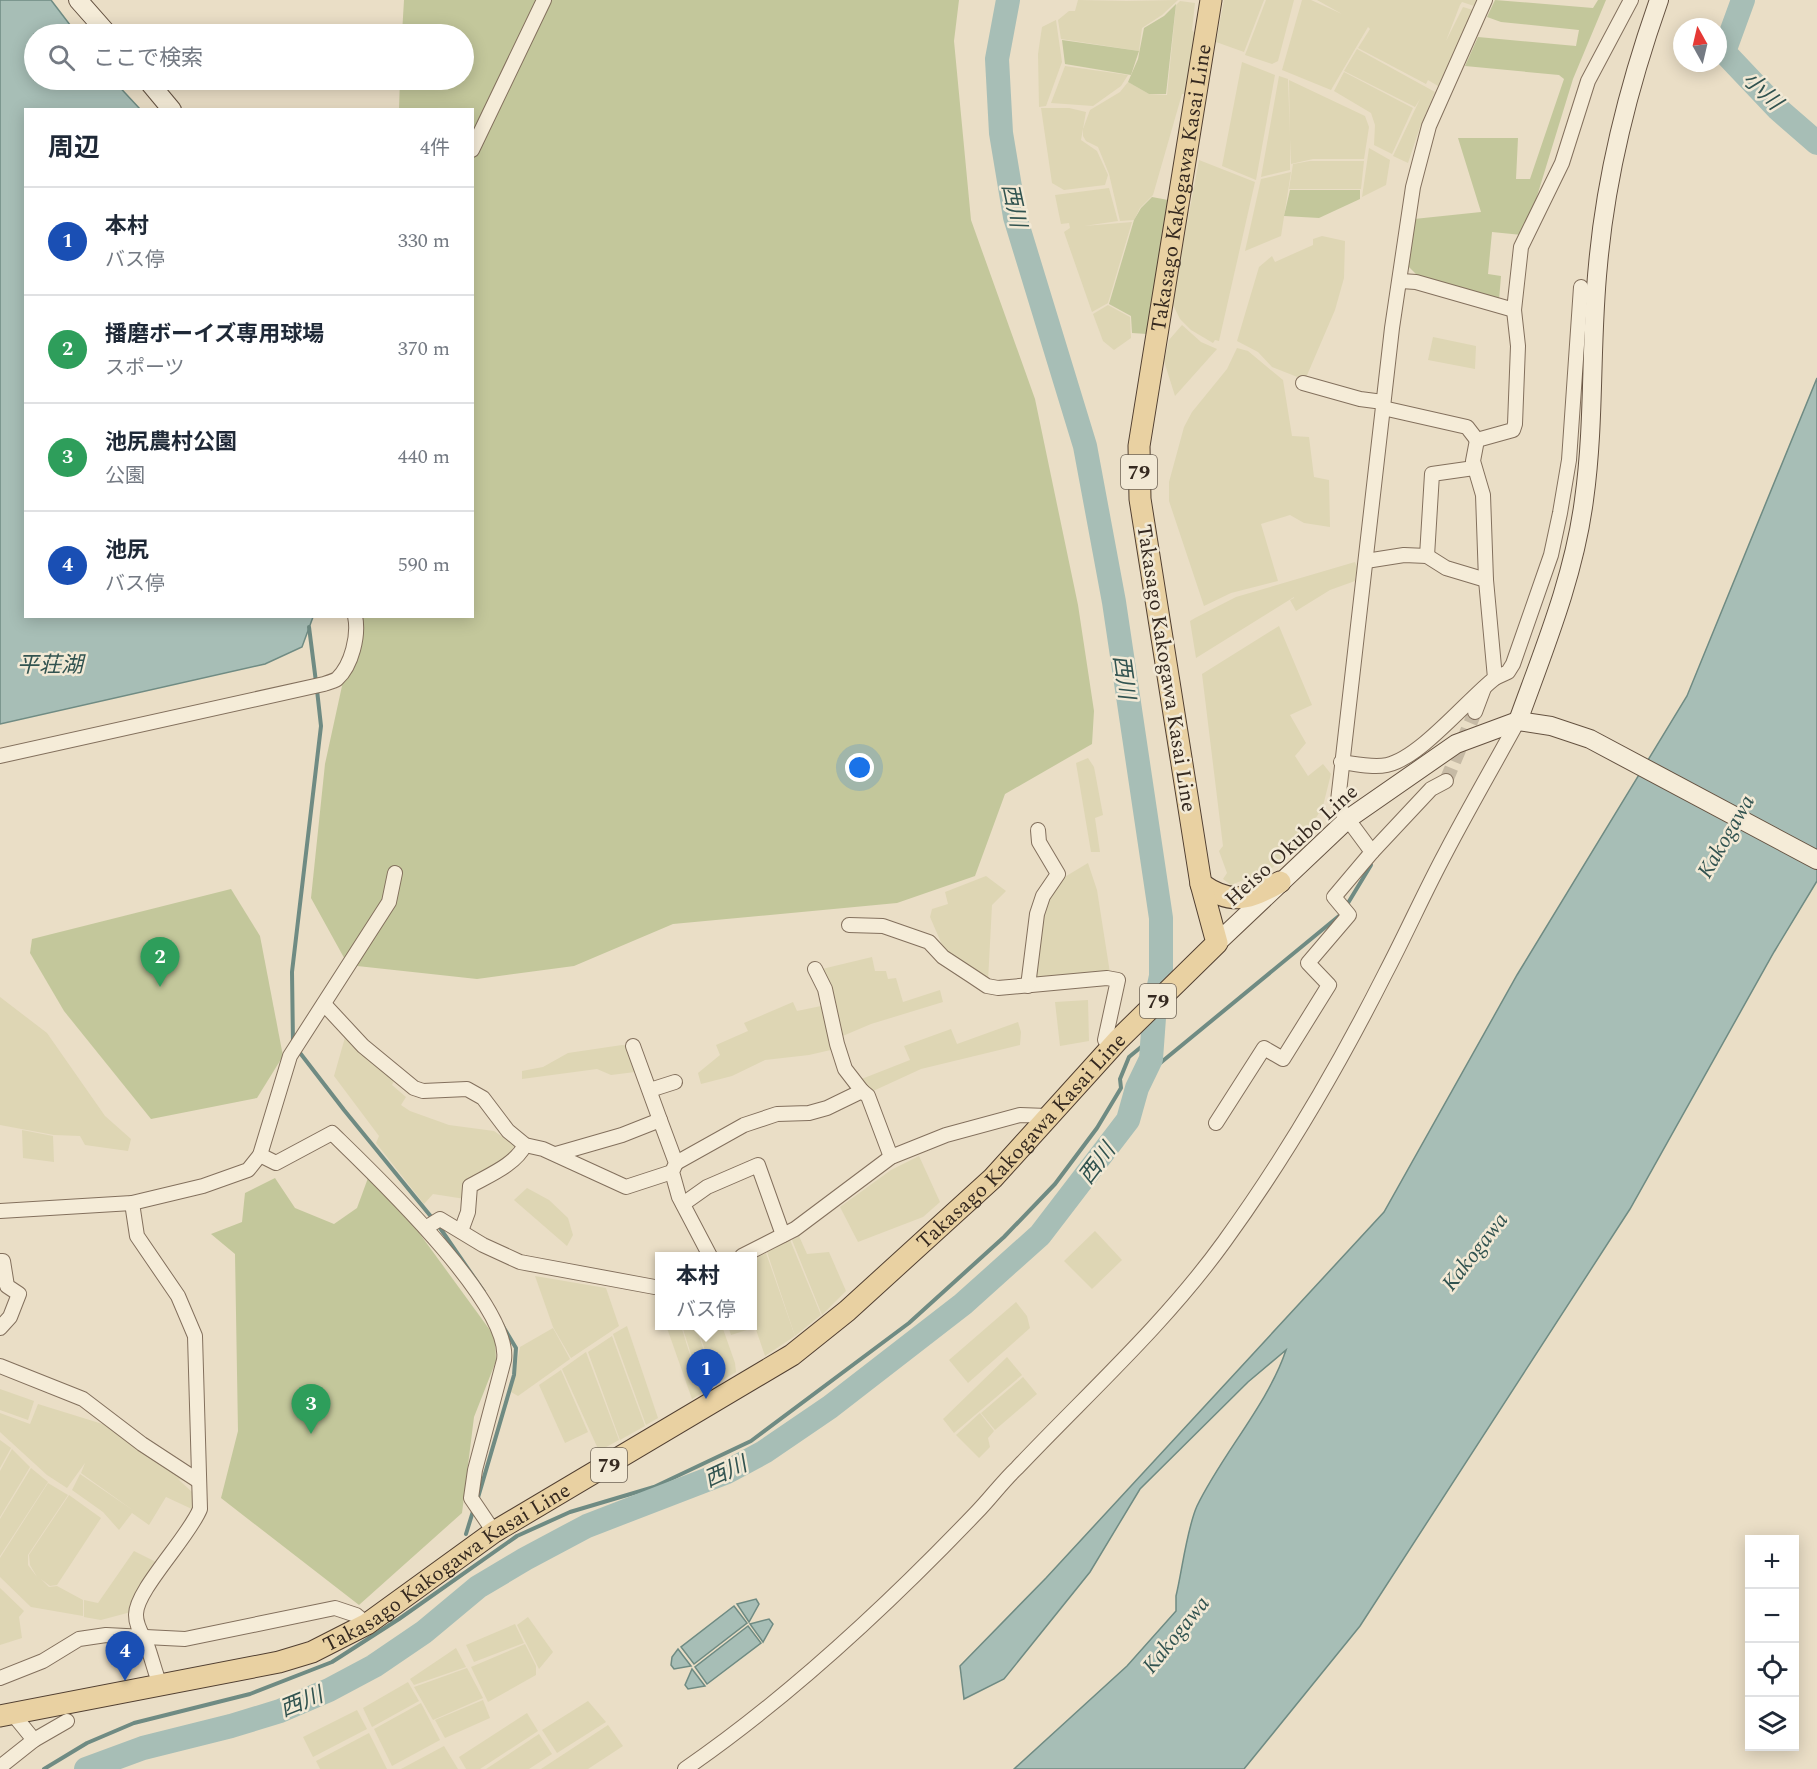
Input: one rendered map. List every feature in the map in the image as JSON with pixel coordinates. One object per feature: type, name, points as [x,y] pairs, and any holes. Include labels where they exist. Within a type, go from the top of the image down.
[{"type":"main road","name":"Takasago Kakogawa Kasai Line","points":[[6,1715],[279,1662],[312,1652],[367,1624],[494,1532],[792,1355],[847,1311],[973,1198],[1115,1043],[1217,943],[1201,884],[1140,499],[1138,446],[1211,0]]},
{"type":"main road","points":[[1201,884],[1212,892],[1236,899],[1261,892],[1280,882]]},
{"type":"street","points":[[78,0],[99,24]]},
{"type":"street","points":[[474,146],[544,0]]},
{"type":"street","points":[[1372,852],[1341,810],[1338,801],[1383,405],[1413,187],[1429,126],[1485,0]]},
{"type":"street","points":[[1477,440],[1513,430],[1518,346],[1514,310],[1521,247],[1562,163],[1588,81],[1631,0]]},
{"type":"street","points":[[685,1769],[761,1713],[831,1653],[921,1569],[1084,1402],[1193,1282],[1269,1174],[1334,1070],[1445,854],[1523,721],[1566,587],[1584,499],[1591,417],[1597,267],[1603,217],[1613,162],[1639,62],[1659,0]]},
{"type":"street","points":[[155,90],[170,108]]},
{"type":"street","points":[[1401,281],[1416,282],[1514,310]]},
{"type":"street","points":[[1341,762],[1387,765],[1402,759],[1419,748],[1490,682],[1508,672],[1513,664],[1551,555],[1569,460],[1581,287]]},
{"type":"street","points":[[1303,383],[1467,427],[1477,440],[1474,468],[1483,495],[1490,682],[1475,712]]},
{"type":"street","points":[[1427,556],[1431,474],[1474,468]]},
{"type":"street","points":[[1366,561],[1404,555],[1427,556],[1446,568],[1486,580]]},
{"type":"street","points":[[0,756],[324,684],[337,679],[348,662],[358,630],[355,618]]},
{"type":"street","points":[[1523,721],[1551,726],[1590,740],[1817,860]]},
{"type":"street","name":"Heiso Okubo Line","points":[[1217,943],[1348,819],[1456,744],[1523,721]]},
{"type":"street","points":[[1216,1123],[1264,1048],[1283,1059],[1329,985],[1308,963],[1348,915],[1334,897],[1431,789],[1446,780]]},
{"type":"street","points":[[1028,986],[1037,914],[1043,896],[1058,878],[1055,865],[1039,842],[1038,830]]},
{"type":"street","points":[[0,1211],[132,1203],[202,1186],[248,1170],[260,1155],[290,1056],[302,1042],[389,902],[395,873]]},
{"type":"street","points":[[849,925],[883,926],[929,942],[943,957],[987,986],[1028,986],[1107,978],[1118,980],[1105,1040],[1115,1043]]},
{"type":"street","points":[[815,969],[825,988],[842,1062],[872,1103],[891,1157]]},
{"type":"street","points":[[324,1004],[363,1046],[414,1088],[423,1091],[467,1089],[483,1098],[508,1131],[525,1145],[534,1145],[556,1154],[626,1187],[674,1167],[744,1125],[777,1114],[818,1110],[862,1091]]},
{"type":"street","points":[[633,1046],[660,1120],[683,1204],[707,1252]]},
{"type":"street","points":[[650,1090],[675,1082]]},
{"type":"street","points":[[751,1252],[783,1235],[891,1157],[946,1135],[1020,1115],[1047,1116]]},
{"type":"street","points":[[556,1154],[622,1136],[660,1120]]},
{"type":"street","points":[[260,1155],[276,1163],[332,1133],[427,1227],[486,1306],[506,1348],[475,1470],[471,1498],[494,1532]]},
{"type":"street","points":[[461,1231],[468,1212],[470,1186],[500,1169],[521,1153],[525,1145]]},
{"type":"street","points":[[683,1204],[707,1187],[758,1165],[783,1235]]},
{"type":"street","points":[[132,1203],[137,1236],[178,1296],[195,1336],[199,1416],[197,1480],[201,1494],[195,1522],[163,1564],[135,1613],[160,1685]]},
{"type":"street","points":[[427,1227],[440,1219],[520,1262],[655,1287]]},
{"type":"street","points":[[0,1261],[3,1262],[7,1286],[19,1294],[10,1317],[0,1328]]},
{"type":"street","points":[[0,1366],[83,1399],[142,1444],[197,1480]]},
{"type":"street","points":[[0,1678],[43,1661],[79,1639],[106,1635],[185,1639],[334,1608],[356,1615],[367,1624]]},
{"type":"street","points":[[6,1715],[34,1740]]},
{"type":"street","points":[[0,1767],[34,1740],[67,1721]]},
{"type":"shaded area","points":[[1078,0],[1178,0],[1162,15],[1142,28],[1139,51],[1061,39],[1058,20],[1069,11],[1075,11]]},
{"type":"shaded area","points":[[1224,0],[1264,0],[1244,52],[1216,42]]},
{"type":"shaded area","points":[[1266,0],[1294,0],[1278,61],[1272,64],[1245,55]]},
{"type":"shaded area","points":[[1302,0],[1311,0],[1342,14],[1317,0],[1477,0],[1474,6],[1462,2],[1460,5],[1446,41],[1463,7],[1473,10],[1438,86],[1428,80],[1426,84],[1358,48],[1370,29],[1368,27],[1331,90],[1282,70]]},
{"type":"shaded area","points":[[1180,1],[1195,3],[1192,30],[1198,38],[1189,94],[1182,94],[1153,195],[1140,208],[1134,220],[1120,221],[1109,174],[1098,147],[1086,141],[1083,129],[1090,110],[1120,92],[1128,82],[1149,94],[1167,95],[1176,5]]},
{"type":"shaded area","points":[[1056,20],[1062,62],[1046,106],[1039,107],[1038,54],[1042,27]]},
{"type":"shaded area","points":[[1357,49],[1435,92],[1408,163],[1393,156],[1420,99],[1415,107],[1344,71]]},
{"type":"shaded area","points":[[1242,62],[1275,75],[1256,180],[1222,166]]},
{"type":"shaded area","points":[[1065,66],[1128,75],[1121,86],[1093,106],[1051,103]]},
{"type":"shaded area","points":[[1344,72],[1413,108],[1392,154],[1374,145],[1375,125],[1371,113],[1334,91]]},
{"type":"shaded area","points":[[1279,76],[1288,79],[1290,136],[1289,80],[1365,116],[1369,127],[1364,159],[1313,159],[1291,164],[1290,139],[1290,170],[1261,177]]},
{"type":"shaded area","points":[[1041,108],[1069,108],[1086,112],[1081,140],[1097,151],[1108,175],[1105,185],[1064,190],[1052,183]]},
{"type":"shaded area","points":[[1369,148],[1390,160],[1386,185],[1362,197]]},
{"type":"shaded area","points":[[1199,160],[1255,182],[1219,341],[1215,340],[1213,343],[1191,330],[1180,319],[1172,303]]},
{"type":"shaded area","points":[[1310,161],[1364,161],[1361,189],[1289,189],[1293,164]]},
{"type":"shaded area","points":[[1291,172],[1281,236],[1245,251],[1261,179]]},
{"type":"shaded area","points":[[1109,188],[1118,221],[1084,226],[1132,222],[1108,303],[1092,312],[1064,232],[1070,228],[1069,223],[1061,224],[1055,195]]},
{"type":"shaded area","points":[[1322,236],[1345,241],[1344,278],[1335,310],[1305,380],[1272,367],[1258,352],[1237,341],[1259,267],[1272,256],[1275,262],[1313,245],[1313,239]]},
{"type":"shaded area","points":[[1108,305],[1130,317],[1131,338],[1114,350],[1103,341],[1093,314]]},
{"type":"shaded area","points":[[1182,325],[1201,342],[1217,349],[1175,396],[1164,361],[1169,340]]},
{"type":"shaded area","points":[[1433,337],[1476,346],[1475,369],[1428,360]]},
{"type":"shaded area","points":[[1237,348],[1248,351],[1283,380],[1292,436],[1309,437],[1314,477],[1329,480],[1330,527],[1304,523],[1290,515],[1261,524],[1278,581],[1231,593],[1204,606],[1169,501],[1169,482],[1184,427],[1192,412],[1227,369]]},
{"type":"shaded area","points":[[1355,562],[1357,567],[1355,581],[1330,590],[1296,611],[1290,600],[1294,597],[1196,658],[1190,621],[1236,597]]},
{"type":"shaded area","points":[[1279,626],[1312,705],[1290,715],[1306,743],[1295,756],[1308,776],[1323,764],[1331,774],[1323,806],[1306,835],[1271,869],[1231,885],[1223,879],[1227,873],[1219,851],[1223,846],[1202,674]]},
{"type":"shaded area","points":[[1088,758],[1094,767],[1103,815],[1095,818],[1100,852],[1091,852],[1076,763]]},
{"type":"shaded area","points":[[1088,863],[1097,890],[1110,973],[1035,980],[1043,906],[1063,878]]},
{"type":"shaded area","points":[[986,876],[1006,891],[992,905],[988,981],[951,957],[943,947],[930,917],[932,909],[948,904],[945,892]]},
{"type":"shaded area","points":[[872,957],[875,971],[886,971],[888,979],[896,978],[903,1002],[940,990],[943,1002],[871,1024],[838,1038],[822,969]]},
{"type":"shaded area","points":[[0,997],[47,1033],[105,1116],[131,1139],[128,1151],[85,1145],[80,1136],[54,1135],[0,1125]]},
{"type":"shaded area","points":[[1088,1000],[1089,1041],[1060,1046],[1055,1002]]},
{"type":"shaded area","points":[[793,1002],[797,1011],[826,1005],[835,1049],[809,1055],[765,1060],[732,1076],[701,1084],[698,1073],[720,1055],[716,1045],[748,1031],[744,1023]]},
{"type":"shaded area","points":[[1018,1022],[1021,1032],[1020,1045],[921,1069],[871,1092],[859,1080],[910,1060],[904,1046],[951,1029],[957,1044]]},
{"type":"shaded area","points":[[346,1034],[395,1079],[392,1085],[406,1097],[401,1105],[410,1111],[449,1125],[494,1131],[519,1148],[465,1199],[433,1194],[424,1204],[376,1143],[379,1136],[334,1076]]},
{"type":"shaded area","points":[[622,1045],[630,1046],[639,1068],[635,1072],[611,1075],[597,1069],[522,1079],[522,1071],[543,1067],[568,1053]]},
{"type":"shaded area","points":[[22,1130],[53,1136],[54,1162],[23,1158]]},
{"type":"shaded area","points":[[919,1156],[940,1202],[923,1217],[858,1242],[840,1207],[891,1170]]},
{"type":"shaded area","points":[[527,1188],[549,1200],[568,1218],[573,1235],[567,1246],[514,1200]]},
{"type":"shaded area","points":[[1095,1231],[1122,1260],[1092,1289],[1064,1261]]},
{"type":"shaded area","points":[[799,1236],[807,1254],[829,1252],[846,1291],[822,1315],[792,1240]]},
{"type":"shaded area","points":[[790,1240],[821,1315],[795,1336],[767,1252]]},
{"type":"shaded area","points":[[766,1253],[795,1336],[765,1356],[756,1330],[757,1258]]},
{"type":"shaded area","points":[[535,1276],[606,1288],[619,1326],[571,1358],[553,1327]]},
{"type":"shaded area","points":[[1016,1302],[1027,1316],[1030,1328],[968,1383],[949,1360]]},
{"type":"shaded area","points":[[627,1326],[658,1418],[646,1425],[613,1334]]},
{"type":"shaded area","points":[[553,1328],[570,1359],[518,1396],[511,1392],[520,1347]]},
{"type":"shaded area","points":[[668,1330],[682,1330],[702,1393],[692,1399]]},
{"type":"shaded area","points":[[683,1330],[697,1330],[715,1385],[703,1392]]},
{"type":"shaded area","points":[[698,1330],[723,1330],[735,1363],[736,1372],[716,1384]]},
{"type":"shaded area","points":[[729,1330],[747,1330],[731,1335]]},
{"type":"shaded area","points":[[612,1336],[645,1426],[620,1440],[588,1352]]},
{"type":"shaded area","points":[[586,1352],[619,1440],[599,1451],[562,1369]]},
{"type":"shaded area","points":[[1007,1357],[1022,1375],[954,1433],[943,1419]]},
{"type":"shaded area","points":[[561,1370],[588,1432],[565,1443],[539,1385]]},
{"type":"shaded area","points":[[1023,1377],[1037,1394],[995,1430],[981,1413]]},
{"type":"shaded area","points":[[0,1389],[34,1401],[28,1420],[0,1410]]},
{"type":"shaded area","points":[[38,1404],[109,1426],[186,1478],[184,1481],[178,1479],[192,1492],[194,1510],[166,1497],[149,1525],[132,1513],[119,1530],[103,1512],[72,1490],[80,1474],[134,1511],[81,1473],[85,1463],[67,1488],[47,1475],[0,1432],[0,1413],[30,1424]]},
{"type":"shaded area","points":[[980,1413],[994,1431],[988,1438],[990,1447],[979,1458],[956,1435]]},
{"type":"shaded area","points":[[0,1440],[11,1448],[0,1468]]},
{"type":"shaded area","points":[[12,1449],[30,1467],[0,1517],[0,1471]]},
{"type":"shaded area","points":[[31,1468],[48,1482],[0,1556],[0,1519]]},
{"type":"shaded area","points":[[48,1483],[68,1495],[28,1555],[28,1565],[37,1577],[30,1565],[29,1555],[69,1495],[101,1518],[57,1585],[50,1586],[41,1579],[49,1587],[57,1586],[83,1600],[83,1616],[31,1607],[0,1577],[0,1558]]},
{"type":"shaded area","points":[[134,1551],[158,1563],[131,1612],[101,1620],[84,1617],[84,1600],[98,1603]]},
{"type":"shaded area","points":[[0,1588],[24,1611],[19,1617],[22,1638],[0,1645]]},
{"type":"shaded area","points":[[528,1617],[553,1652],[539,1669],[517,1625]]},
{"type":"shaded area","points":[[515,1624],[524,1643],[474,1662],[466,1645]]},
{"type":"shaded area","points":[[525,1644],[536,1666],[536,1675],[488,1702],[471,1667]]},
{"type":"shaded area","points":[[456,1648],[466,1667],[414,1685],[410,1679]]},
{"type":"shaded area","points":[[467,1668],[483,1698],[433,1720],[414,1687]]},
{"type":"shaded area","points":[[408,1682],[419,1701],[372,1727],[363,1708]]},
{"type":"shaded area","points":[[483,1700],[490,1718],[445,1738],[435,1720]]},
{"type":"shaded area","points":[[588,1701],[606,1722],[557,1753],[542,1730]]},
{"type":"shaded area","points":[[421,1703],[440,1740],[392,1766],[374,1729]]},
{"type":"shaded area","points":[[357,1710],[367,1729],[313,1757],[303,1737]]},
{"type":"shaded area","points":[[527,1713],[538,1731],[480,1769],[466,1769],[459,1757]]},
{"type":"shaded area","points":[[608,1725],[623,1746],[588,1769],[541,1769]]},
{"type":"shaded area","points":[[369,1733],[387,1769],[320,1769],[316,1761]]},
{"type":"shaded area","points":[[539,1734],[552,1754],[529,1769],[486,1769]]},
{"type":"shaded area","points":[[444,1746],[458,1769],[401,1769]]},
{"type":"green space","points":[[404,0],[959,0],[954,41],[971,220],[1035,399],[1078,605],[1094,711],[1092,744],[1005,794],[975,876],[897,903],[673,924],[574,966],[477,979],[348,965],[311,898],[325,764],[357,618],[474,618],[474,108],[399,108],[400,90],[474,90],[474,24],[403,24]]},
{"type":"green space","points":[[1495,0],[1593,8],[1598,0],[1606,0],[1573,79],[1530,219],[1522,235],[1492,232],[1488,274],[1501,276],[1499,300],[1420,278],[1408,266],[1414,219],[1481,212],[1458,138],[1518,138],[1516,179],[1530,179],[1564,79],[1559,75],[1465,66],[1478,37],[1576,46],[1579,30],[1501,22],[1487,17]]},
{"type":"green space","points":[[1176,4],[1166,94],[1149,94],[1128,82],[1138,59],[1144,28],[1164,16]]},
{"type":"green space","points":[[1062,40],[1139,51],[1131,75],[1065,64]]},
{"type":"green space","points":[[1290,190],[1360,190],[1360,199],[1319,218],[1284,216]]},
{"type":"green space","points":[[1152,197],[1168,200],[1147,334],[1132,333],[1131,316],[1109,304],[1134,220],[1141,208]]},
{"type":"green space","points":[[231,889],[260,936],[283,1056],[257,1098],[151,1119],[64,1011],[30,953],[32,939]]},
{"type":"green space","points":[[275,1178],[295,1208],[334,1224],[357,1208],[368,1178],[417,1230],[495,1337],[496,1361],[474,1417],[462,1513],[359,1605],[221,1498],[238,1431],[235,1254],[211,1234],[242,1222],[245,1193]]},
{"type":"water","name":"平荘湖","points":[[0,0],[51,0],[69,24],[24,24],[24,90],[122,90],[139,108],[24,108],[24,618],[313,618],[302,647],[265,664],[0,724]]},
{"type":"water","name":"Kakogawa","points":[[1817,378],[1817,881],[1774,952],[1630,1209],[1360,1626],[1244,1769],[1014,1769],[1127,1666],[1176,1611],[1176,1596],[1185,1550],[1197,1506],[1268,1390],[1286,1350],[1248,1382],[1140,1489],[1090,1572],[1004,1679],[964,1699],[960,1666],[1046,1578],[1384,1212],[1517,975],[1687,696]]},
{"type":"water","points":[[756,1599],[759,1604],[749,1622],[737,1604]]},
{"type":"water","points":[[734,1606],[747,1623],[694,1664],[681,1647]]},
{"type":"water","points":[[769,1619],[773,1624],[763,1642],[750,1624]]},
{"type":"water","points":[[748,1626],[761,1643],[707,1684],[695,1667]]},
{"type":"water","points":[[678,1649],[691,1666],[674,1669],[671,1665],[672,1657]]},
{"type":"water","points":[[692,1669],[705,1686],[688,1689],[685,1685]]},
{"type":"waterway","name":"西川","points":[[86,1769],[143,1748],[280,1711],[329,1690],[374,1666],[424,1632],[478,1587],[525,1559],[587,1526],[727,1472],[764,1452],[830,1407],[963,1304],[1040,1235],[1128,1120],[1137,1088],[1151,1059],[1155,1004],[1161,976],[1161,918],[1114,602],[1085,446],[1015,217],[1001,133],[997,59],[1008,0]]},
{"type":"waterway","name":"小川","points":[[1743,0],[1724,52],[1778,109],[1817,143]]},
{"type":"waterway","points":[[309,627],[316,682]]},
{"type":"waterway","points":[[293,1043],[292,972],[321,726],[317,690]]},
{"type":"waterway","points":[[1345,908],[1371,865]]},
{"type":"waterway","points":[[1142,1078],[1339,916]]},
{"type":"waterway","points":[[44,1769],[87,1743],[134,1723],[250,1694],[332,1662],[399,1619],[517,1536],[570,1512],[654,1487],[751,1441],[909,1323],[1004,1237],[1055,1184],[1097,1128],[1121,1088],[1120,1079],[1129,1057],[1152,1038]]},
{"type":"waterway","points":[[297,1049],[433,1219]]},
{"type":"waterway","points":[[438,1225],[484,1292]]},
{"type":"waterway","points":[[477,1501],[514,1375],[516,1348],[501,1323]]},
{"type":"waterway","points":[[466,1534],[474,1508]]},
{"type":"tunnel","points":[[1446,781],[1475,712]]},
{"type":"place","name":"播磨ボーイズ専用球場","points":[[160,987]]},
{"type":"place","name":"本村","points":[[706,1399]]},
{"type":"place","name":"池尻農村公園","points":[[311,1434]]},
{"type":"place","name":"池尻","points":[[125,1681]]}]
